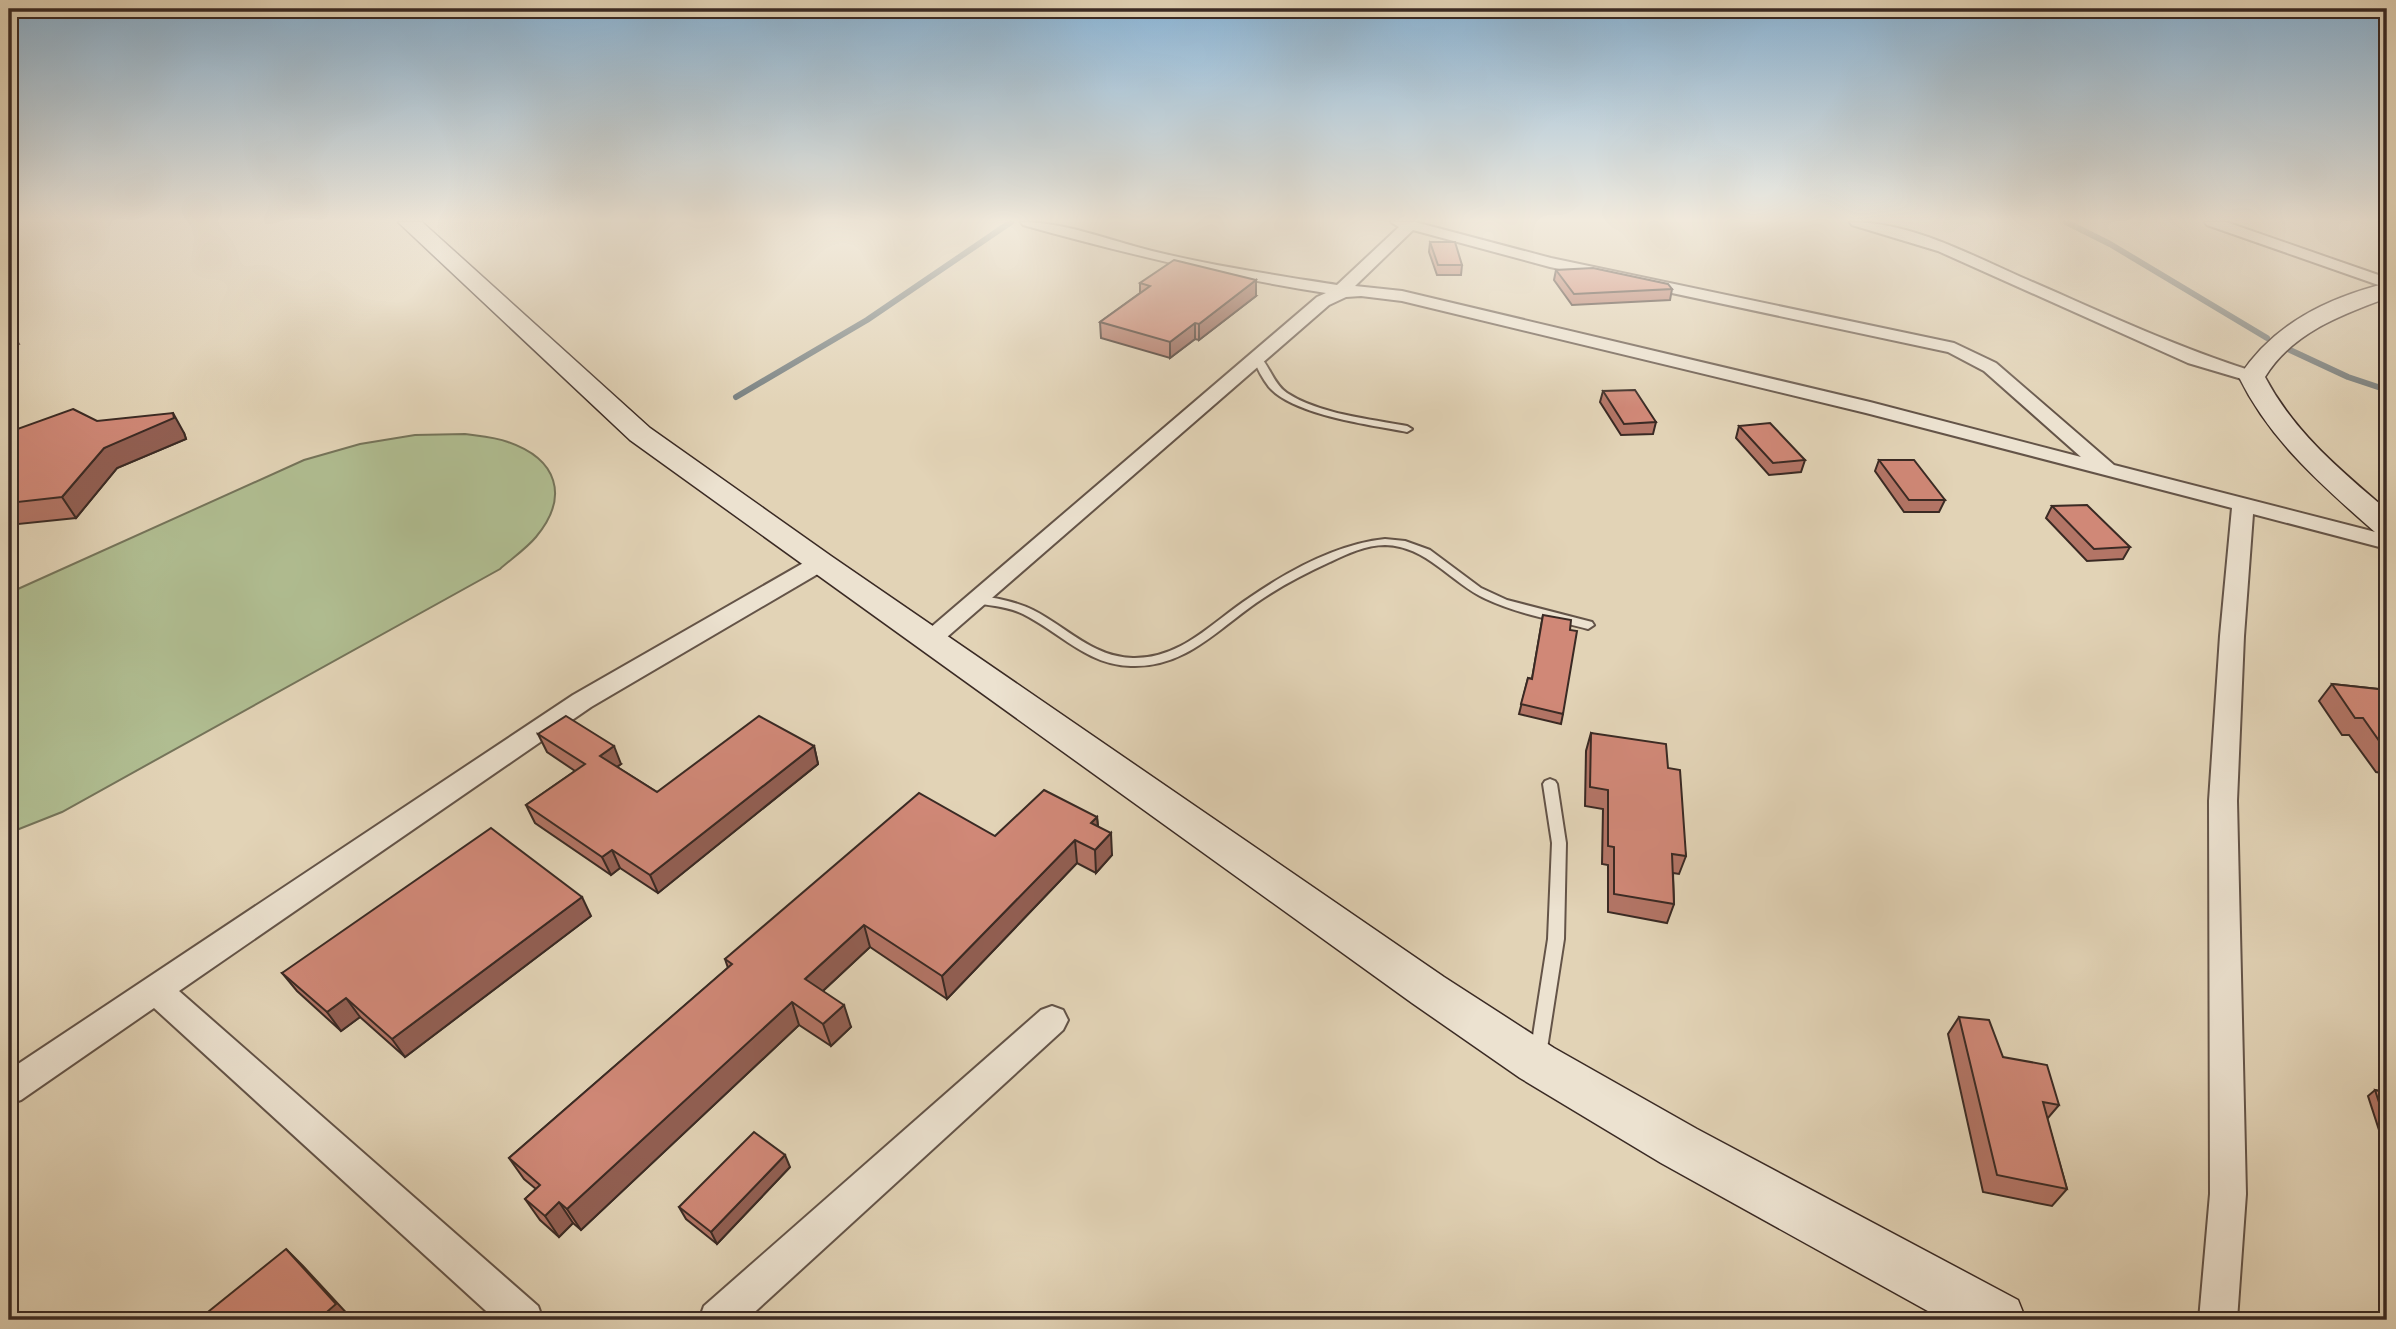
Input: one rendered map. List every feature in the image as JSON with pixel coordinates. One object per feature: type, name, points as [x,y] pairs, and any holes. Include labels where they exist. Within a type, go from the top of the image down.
[{"type":"street","points":[[477,284],[640,434],[820,564],[931,639],[1428,990],[1537,1063],[1703,1159],[1998,1320]]},
{"type":"street","points":[[1299,284],[1342,291],[1372,290],[1415,299],[1870,408],[2387,542]]},
{"type":"street","points":[[931,639],[1323,301],[1342,291],[1348,284]]},
{"type":"street","points":[[1653,284],[1954,348],[1990,367],[2109,471]]},
{"type":"street","points":[[2024,284],[2194,359],[2252,377]]},
{"type":"street","points":[[2387,290],[2341,307],[2311,322],[2261,359],[2252,377],[2263,403],[2280,425],[2327,474],[2387,526]]},
{"type":"street","points":[[2218,1320],[2228,1194],[2222,801],[2243,506]]},
{"type":"street","points":[[9,1088],[582,701],[820,564]]},
{"type":"street","points":[[155,989],[524,1320]]},
{"type":"street","points":[[718,1320],[1052,1020]]},
{"type":"lane","points":[[1256,358],[1273,387],[1299,403],[1407,429]]},
{"type":"lane","points":[[976,599],[1008,603],[1032,614],[1068,641],[1097,656],[1130,662],[1164,659],[1197,645],[1243,607],[1334,555],[1357,546],[1383,542],[1408,545],[1428,553],[1475,589],[1497,599],[1588,625]]},
{"type":"lane","points":[[1537,1063],[1556,939],[1559,843],[1550,784]]},
{"type":"green space","points":[[465,434],[508,442],[525,449],[538,458],[553,480],[553,507],[547,522],[523,550],[500,569],[62,812],[9,833],[9,593],[304,460],[360,444],[415,435]]},
{"type":"building","points":[[1143,284],[1251,284],[1199,324],[1195,323],[1170,342],[1100,322],[1150,286]]},
{"type":"building","points":[[1567,284],[1668,284],[1672,289],[1574,294]]},
{"type":"building","points":[[1635,390],[1656,422],[1624,424],[1603,391]]},
{"type":"building","points":[[73,409],[97,421],[173,413],[174,418],[104,448],[62,497],[9,503],[9,426],[15,430]]},
{"type":"building","points":[[1770,423],[1805,460],[1773,463],[1739,426]]},
{"type":"building","points":[[1879,460],[1914,460],[1945,500],[1909,500]]},
{"type":"building","points":[[2087,505],[2130,547],[2094,549],[2052,506]]},
{"type":"building","points":[[1543,615],[1571,620],[1570,630],[1577,631],[1563,714],[1521,704],[1528,678],[1532,679]]},
{"type":"building","points":[[2332,684],[2387,690],[2387,752],[2363,718],[2355,718]]},
{"type":"building","points":[[566,716],[614,746],[600,756],[657,792],[759,716],[814,746],[650,875],[612,850],[602,857],[526,805],[585,764],[538,734]]},
{"type":"building","points":[[1591,733],[1666,744],[1668,768],[1680,770],[1686,856],[1672,854],[1674,904],[1614,894],[1614,847],[1608,846],[1608,790],[1590,787]]},
{"type":"building","points":[[1044,790],[1097,817],[1091,823],[1111,833],[1095,850],[1075,840],[942,976],[864,925],[805,979],[844,1005],[823,1024],[792,1002],[567,1209],[559,1202],[545,1216],[525,1199],[540,1185],[509,1158],[732,964],[725,959],[919,793],[995,836]]},
{"type":"building","points":[[491,828],[582,897],[392,1039],[346,998],[327,1012],[282,973]]},
{"type":"building","points":[[1959,1017],[1989,1020],[2003,1057],[2047,1065],[2059,1105],[2043,1102],[2067,1189],[1997,1175]]},
{"type":"building","points":[[2375,1090],[2387,1093],[2387,1125],[2386,1124]]},
{"type":"building","points":[[754,1132],[785,1155],[711,1232],[679,1207]]},
{"type":"building","points":[[286,1249],[336,1304],[320,1318],[322,1320],[198,1320]]},
{"type":"waterway","points":[[736,397],[867,320],[920,284]]},
{"type":"waterway","points":[[2177,284],[2267,338]]},
{"type":"waterway","points":[[2290,350],[2348,377],[2387,390]]}]
